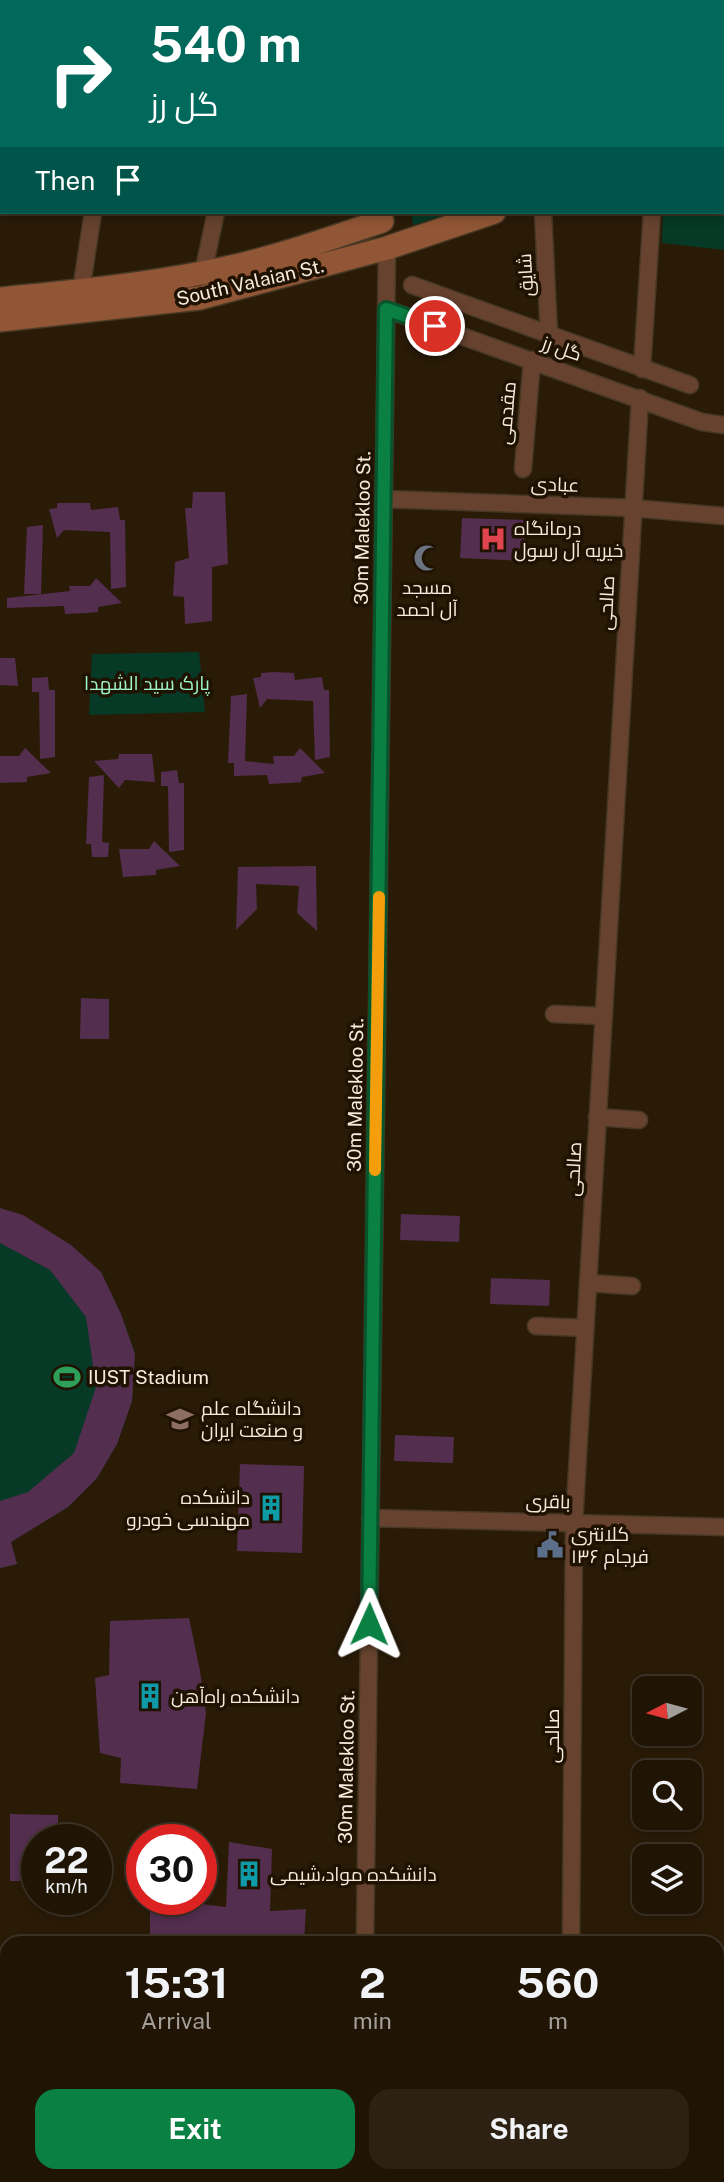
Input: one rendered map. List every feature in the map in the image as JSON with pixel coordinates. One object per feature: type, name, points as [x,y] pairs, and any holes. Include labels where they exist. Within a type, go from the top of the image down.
[{"type":"main road","name":"South Valaian St.","points":[[0,320],[200,298],[387,248],[486,214]]},
{"type":"main road","name":"South Valaian St.","points":[[0,299],[81,291],[204,273],[310,246],[383,215]]},
{"type":"main road","points":[[200,298],[204,273]]},
{"type":"street","points":[[81,291],[93,214]]},
{"type":"street","points":[[204,273],[216,214]]},
{"type":"street","name":"شایق","points":[[542,214],[549,336]]},
{"type":"street","points":[[642,369],[652,214]]},
{"type":"street","name":"30m Malekloo St.","points":[[365,1936],[387,248]]},
{"type":"street","name":"گل رز","points":[[412,285],[690,385]]},
{"type":"street","name":"گل رز","points":[[386,309],[702,422],[724,425]]},
{"type":"street","name":"مقدمی","points":[[523,469],[531,360]]},
{"type":"street","name":"صالحی","points":[[571,1936],[574,1523],[640,398]]},
{"type":"street","name":"عبادی","points":[[384,499],[632,508],[724,516]]},
{"type":"street","points":[[554,1014],[603,1016]]},
{"type":"street","points":[[597,1117],[639,1120]]},
{"type":"street","points":[[587,1283],[632,1286]]},
{"type":"street","points":[[536,1326],[585,1328]]},
{"type":"street","name":"باقری","points":[[370,1518],[724,1527]]},
{"type":"green space","points":[[411,214],[449,214],[413,225]]},
{"type":"green space","points":[[663,214],[724,216],[724,250],[662,243]]},
{"type":"green space","name":"پارک سید الشهدا","points":[[199,652],[205,712],[89,715],[92,654]]},
{"type":"green space","name":"IUST Stadium","points":[[0,1208],[101,1272],[121,1314],[135,1353],[132,1401],[117,1444],[97,1478],[68,1507],[11,1542],[17,1564],[0,1568]]},
{"type":"building","points":[[193,492],[225,492],[228,564],[212,567],[212,621],[185,624],[184,597],[173,596],[175,562],[189,558],[185,508],[192,508]]},
{"type":"building","points":[[57,503],[90,503],[91,510],[118,507],[120,520],[125,520],[126,587],[111,589],[110,532],[64,530],[57,538],[49,509],[57,508]]},
{"type":"building","name":"درمانگاه خیریه آل رسول","points":[[462,518],[526,520],[525,561],[460,558]]},
{"type":"building","points":[[43,525],[41,594],[24,594],[27,527]]},
{"type":"building","points":[[96,578],[122,603],[98,607],[98,612],[65,614],[64,606],[7,608],[7,598],[70,591],[69,586],[90,586]]},
{"type":"building","points":[[0,658],[15,658],[18,686],[0,685]]},
{"type":"building","points":[[261,673],[294,673],[295,680],[322,677],[324,690],[329,690],[330,757],[315,760],[313,701],[267,699],[260,708],[253,678],[261,677]]},
{"type":"building","points":[[48,677],[49,690],[55,690],[55,757],[40,759],[39,692],[32,692],[32,678]]},
{"type":"building","points":[[247,694],[245,761],[274,764],[273,756],[294,756],[300,748],[325,773],[302,777],[301,782],[269,784],[267,775],[234,776],[234,763],[228,763],[231,696]]},
{"type":"building","points":[[25,748],[51,773],[27,777],[27,782],[0,783],[0,756],[19,756]]},
{"type":"building","points":[[119,754],[152,754],[155,782],[125,780],[119,788],[94,761],[118,759]]},
{"type":"building","points":[[177,770],[179,783],[184,783],[184,850],[169,852],[168,786],[161,786],[161,772]]},
{"type":"building","points":[[104,775],[102,842],[109,843],[108,857],[92,857],[91,844],[86,844],[89,777]]},
{"type":"building","points":[[154,841],[180,866],[156,870],[156,875],[123,877],[119,849],[149,849]]},
{"type":"building","points":[[316,866],[317,931],[297,913],[299,886],[256,884],[257,909],[236,930],[238,867]]},
{"type":"building","points":[[81,998],[109,999],[109,1039],[80,1039]]},
{"type":"building","points":[[0,1208],[23,1215],[71,1245],[101,1272],[121,1314],[135,1354],[132,1401],[117,1444],[97,1478],[68,1507],[11,1542],[17,1564],[0,1568],[0,1501],[28,1492],[74,1453],[96,1387],[86,1317],[50,1270],[0,1243]]},
{"type":"building","points":[[401,1214],[460,1216],[459,1242],[400,1240]]},
{"type":"building","points":[[491,1278],[550,1280],[549,1306],[490,1304]]},
{"type":"building","points":[[395,1435],[454,1437],[453,1463],[394,1461]]},
{"type":"building","name":"دانشکده مهندسی خودرو","points":[[240,1464],[304,1466],[302,1553],[237,1551]]},
{"type":"building","name":"دانشکده راه‌آهن","points":[[189,1618],[206,1713],[197,1789],[120,1783],[121,1758],[100,1753],[95,1678],[109,1675],[110,1621]]},
{"type":"building","points":[[10,1814],[58,1815],[58,1824],[21,1824],[21,1881],[10,1881]]},
{"type":"building","name":"دانشکده مواد،شیمی","points":[[229,1842],[272,1849],[270,1911],[306,1909],[304,1936],[150,1936],[150,1915],[217,1915],[217,1906],[226,1907]]},
{"type":"slow traffic","points":[[375,1170],[379,897]]},
{"type":"place","name":"درمانگاه خیریه آل رسول","points":[[493,539]]},
{"type":"place","name":"مسجد آل احمد","points":[[427,558]]},
{"type":"place","name":"IUST Stadium","points":[[67,1377]]},
{"type":"place","name":"دانشگاه علم و صنعت ایران","points":[[180,1419]]},
{"type":"place","name":"دانشکده مهندسی خودرو","points":[[271,1508]]},
{"type":"place","name":"کلانتری ۱۳۶ فرجام","points":[[550,1545]]},
{"type":"place","name":"دانشکده راه‌آهن","points":[[150,1696]]},
{"type":"place","name":"دانشکده مواد،شیمی","points":[[249,1874]]},
{"type":"route","points":[[369,1624],[386,309],[435,326]]}]
